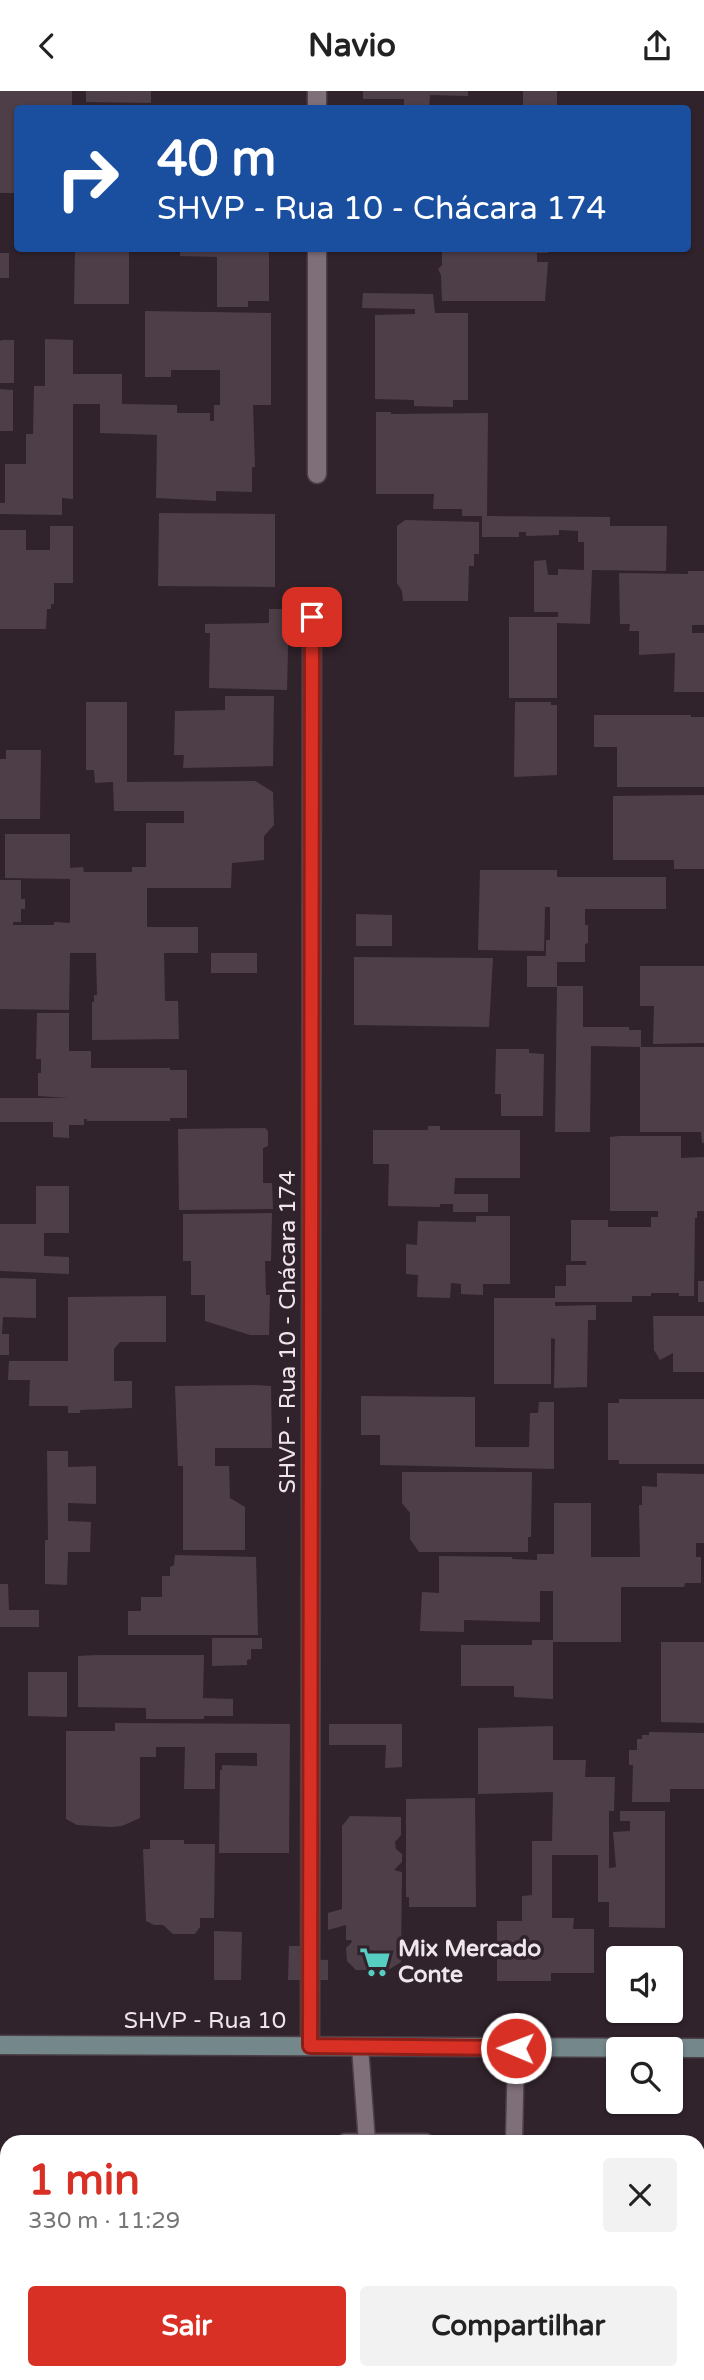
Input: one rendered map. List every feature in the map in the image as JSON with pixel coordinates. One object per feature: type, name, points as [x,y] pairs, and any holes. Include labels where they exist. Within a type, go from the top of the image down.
[{"type":"street","points":[[317,252],[317,474]]},
{"type":"street","name":"SHVP - Rua 10 - Chácara 174","points":[[310,2046],[312,617]]},
{"type":"street","name":"SHVP - Rua 10","points":[[0,2045],[704,2048]]},
{"type":"lane","points":[[359,2047],[366,2135]]},
{"type":"lane","points":[[513,2135],[516,2048]]},
{"type":"building","points":[[0,91],[72,91],[72,105],[14,105],[14,193],[0,193]]},
{"type":"building","points":[[86,91],[151,91],[151,103],[86,102]]},
{"type":"building","points":[[363,91],[468,91],[468,96],[430,95],[429,105],[404,105],[404,99],[363,99]]},
{"type":"building","points":[[523,91],[557,91],[557,105],[523,105]]},
{"type":"building","points":[[75,252],[129,252],[129,304],[74,304]]},
{"type":"building","points":[[180,252],[269,252],[269,301],[248,301],[248,307],[217,307],[217,257],[180,256]]},
{"type":"building","points":[[442,252],[548,252],[537,253],[537,262],[548,262],[545,301],[442,301],[441,275],[438,269],[442,265]]},
{"type":"building","points":[[0,253],[9,253],[9,278],[0,278]]},
{"type":"building","points":[[363,293],[433,294],[435,313],[468,313],[468,400],[453,400],[453,407],[414,406],[414,400],[375,399],[375,315],[415,314],[415,309],[362,308]]},
{"type":"building","points":[[145,311],[271,313],[271,405],[253,405],[255,467],[252,467],[252,492],[216,491],[216,501],[156,498],[157,435],[100,433],[100,404],[73,404],[73,499],[62,498],[62,515],[0,514],[0,503],[5,503],[5,464],[26,464],[26,434],[33,434],[34,386],[45,386],[45,339],[73,340],[73,374],[122,374],[122,404],[177,405],[177,413],[210,413],[210,421],[214,421],[214,405],[220,405],[220,370],[171,370],[171,377],[145,377]]},
{"type":"building","points":[[2,340],[14,340],[14,383],[0,383]]},
{"type":"building","points":[[0,389],[13,390],[13,431],[0,431]]},
{"type":"building","points":[[376,412],[488,413],[487,516],[610,517],[610,526],[667,526],[666,571],[592,570],[590,624],[557,623],[557,698],[509,698],[509,617],[558,617],[558,612],[534,612],[534,561],[546,560],[548,575],[558,575],[558,569],[584,570],[584,542],[578,542],[578,531],[559,530],[559,535],[526,536],[526,532],[519,532],[519,537],[482,537],[482,516],[462,516],[462,509],[433,509],[434,494],[376,494]]},
{"type":"building","points":[[159,513],[275,514],[275,587],[158,586]]},
{"type":"building","points":[[405,520],[479,522],[479,554],[474,554],[474,566],[469,566],[468,601],[403,601],[402,591],[397,583],[397,526]]},
{"type":"building","points":[[50,526],[73,526],[73,583],[54,583],[54,604],[51,604],[51,609],[47,609],[46,629],[0,629],[0,530],[26,530],[26,550],[50,550]]},
{"type":"building","points":[[688,571],[704,571],[704,625],[692,625],[692,633],[704,633],[704,692],[674,692],[675,653],[639,655],[639,631],[629,631],[630,624],[620,624],[619,573],[688,574]]},
{"type":"building","points":[[269,609],[289,609],[287,690],[209,688],[210,633],[205,633],[205,624],[269,623]]},
{"type":"building","points":[[225,696],[274,696],[273,766],[183,768],[184,755],[174,755],[175,711],[225,710]]},
{"type":"building","points":[[86,702],[127,702],[127,782],[255,781],[273,792],[274,825],[264,836],[264,860],[232,863],[231,888],[147,888],[147,927],[198,927],[198,953],[164,953],[165,1001],[178,1001],[179,1039],[92,1040],[92,1002],[94,995],[97,995],[96,953],[70,953],[69,1010],[0,1009],[0,880],[21,880],[21,899],[25,899],[25,909],[21,909],[21,922],[13,922],[13,925],[70,923],[70,879],[5,878],[5,834],[70,834],[70,868],[83,867],[84,872],[132,872],[132,867],[146,867],[146,823],[184,823],[184,811],[114,811],[113,782],[95,783],[94,770],[86,770]]},
{"type":"building","points":[[515,702],[551,702],[551,705],[557,705],[557,775],[514,777]]},
{"type":"building","points":[[594,715],[704,717],[704,787],[617,787],[617,747],[594,747]]},
{"type":"building","points":[[6,750],[41,750],[40,819],[0,819],[0,759],[6,759]]},
{"type":"building","points":[[704,795],[704,869],[674,869],[674,860],[613,860],[613,796]]},
{"type":"building","points":[[480,870],[557,870],[557,877],[666,877],[666,909],[585,909],[588,943],[585,944],[585,962],[557,962],[557,986],[583,986],[583,1027],[629,1027],[629,1030],[641,1030],[641,1047],[704,1047],[704,1143],[701,1132],[640,1132],[640,1047],[591,1046],[590,1132],[555,1132],[557,987],[527,987],[527,956],[546,956],[546,940],[550,940],[550,907],[545,907],[544,951],[478,950]]},
{"type":"building","points":[[356,914],[392,915],[392,946],[356,946]]},
{"type":"building","points":[[211,953],[257,953],[257,973],[211,973]]},
{"type":"building","points":[[354,957],[493,958],[489,1027],[354,1025]]},
{"type":"building","points":[[640,966],[704,966],[704,1043],[653,1044],[654,1006],[640,1006]]},
{"type":"building","points":[[37,1013],[69,1013],[69,1051],[91,1051],[91,1068],[187,1070],[187,1118],[170,1118],[170,1121],[84,1119],[84,1125],[69,1125],[69,1138],[53,1137],[53,1122],[0,1122],[0,1098],[69,1098],[38,1096],[41,1059],[36,1059]]},
{"type":"building","points":[[496,1049],[529,1049],[529,1053],[544,1054],[543,1116],[501,1116],[501,1094],[495,1094]]},
{"type":"building","points":[[428,1126],[440,1126],[440,1130],[520,1130],[520,1178],[455,1178],[454,1194],[488,1194],[488,1212],[453,1212],[453,1204],[440,1204],[440,1207],[388,1206],[389,1164],[373,1164],[373,1130],[428,1130]]},
{"type":"building","points":[[265,1128],[268,1131],[268,1146],[263,1148],[263,1183],[272,1183],[273,1209],[179,1210],[178,1129]]},
{"type":"building","points":[[681,1136],[681,1158],[704,1157],[704,1211],[697,1211],[695,1218],[694,1296],[651,1293],[651,1296],[632,1296],[632,1302],[555,1302],[555,1306],[596,1305],[596,1320],[588,1320],[587,1387],[554,1388],[555,1339],[551,1338],[551,1384],[494,1384],[494,1298],[555,1298],[555,1286],[566,1286],[566,1265],[586,1265],[586,1261],[571,1261],[571,1220],[608,1220],[608,1227],[651,1227],[651,1217],[658,1217],[658,1211],[610,1211],[610,1137]]},
{"type":"building","points":[[36,1186],[69,1186],[69,1233],[44,1233],[44,1256],[69,1257],[69,1274],[0,1271],[0,1224],[36,1224]]},
{"type":"building","points":[[272,1213],[271,1261],[265,1261],[266,1295],[270,1295],[269,1335],[250,1335],[205,1321],[205,1295],[191,1295],[191,1261],[183,1261],[183,1214]]},
{"type":"building","points":[[476,1216],[510,1216],[510,1284],[483,1284],[483,1295],[461,1294],[461,1284],[451,1283],[450,1298],[417,1297],[418,1275],[406,1274],[406,1244],[417,1245],[418,1221],[476,1222]]},
{"type":"building","points":[[0,1278],[36,1279],[36,1318],[3,1317],[2,1334],[9,1334],[9,1355],[0,1355]]},
{"type":"building","points":[[698,1281],[704,1281],[704,1302],[698,1302]]},
{"type":"building","points":[[166,1296],[166,1342],[120,1342],[114,1349],[114,1381],[132,1381],[132,1408],[68,1413],[68,1406],[29,1406],[30,1380],[8,1380],[9,1361],[68,1361],[68,1297]]},
{"type":"building","points":[[653,1316],[704,1316],[704,1372],[673,1372],[673,1353],[660,1360],[654,1350]]},
{"type":"building","points":[[175,1386],[271,1386],[272,1448],[215,1448],[215,1466],[229,1466],[230,1498],[245,1507],[245,1550],[183,1550],[183,1466],[178,1466]]},
{"type":"building","points":[[361,1396],[475,1397],[475,1447],[529,1447],[530,1413],[538,1413],[539,1402],[554,1402],[554,1469],[380,1465],[380,1435],[361,1435]]},
{"type":"building","points":[[619,1399],[704,1399],[704,1464],[619,1464],[619,1460],[608,1460],[608,1403],[619,1403]]},
{"type":"building","points":[[47,1451],[68,1451],[68,1467],[96,1466],[96,1504],[68,1503],[68,1521],[91,1522],[90,1552],[68,1552],[67,1585],[45,1584],[45,1540],[48,1540]]},
{"type":"building","points":[[402,1472],[532,1472],[531,1537],[528,1537],[528,1552],[419,1552],[410,1539],[410,1513],[402,1503]]},
{"type":"building","points":[[657,1473],[704,1474],[704,1543],[696,1543],[696,1557],[701,1557],[701,1583],[685,1583],[684,1587],[621,1587],[621,1642],[553,1642],[553,1699],[514,1697],[514,1686],[461,1686],[461,1645],[532,1645],[532,1640],[553,1640],[553,1591],[540,1591],[540,1622],[464,1620],[464,1632],[420,1631],[422,1592],[439,1593],[439,1556],[537,1560],[537,1554],[554,1554],[554,1503],[591,1503],[591,1557],[640,1557],[639,1505],[642,1505],[642,1486],[657,1487]]},
{"type":"building","points":[[175,1555],[256,1557],[258,1635],[128,1635],[128,1611],[141,1611],[141,1597],[162,1597],[162,1576],[170,1576]]},
{"type":"building","points":[[0,1584],[8,1584],[9,1610],[39,1610],[39,1627],[0,1627]]},
{"type":"building","points":[[212,1638],[262,1638],[262,1649],[251,1649],[251,1659],[247,1660],[247,1665],[212,1666]]},
{"type":"building","points":[[661,1642],[704,1642],[704,1723],[661,1722]]},
{"type":"building","points":[[204,1655],[203,1698],[233,1699],[233,1716],[146,1719],[146,1708],[78,1707],[78,1656]]},
{"type":"building","points":[[28,1672],[67,1672],[67,1717],[28,1716]]},
{"type":"building","points":[[115,1723],[290,1724],[289,1853],[219,1853],[220,1770],[222,1765],[257,1766],[257,1753],[215,1753],[215,1789],[184,1789],[185,1747],[156,1747],[156,1757],[140,1757],[140,1818],[122,1826],[111,1827],[77,1825],[66,1819],[66,1731],[115,1731]]},
{"type":"building","points":[[329,1724],[402,1724],[402,1767],[385,1768],[386,1745],[329,1745]]},
{"type":"building","points":[[553,1726],[553,1760],[586,1760],[585,1777],[615,1777],[614,1811],[609,1811],[609,1868],[616,1867],[613,1832],[630,1831],[630,1821],[620,1821],[620,1811],[665,1811],[665,1928],[609,1927],[609,1902],[598,1902],[598,1855],[552,1855],[552,1918],[574,1918],[573,1929],[594,1929],[594,1973],[551,1973],[551,1981],[497,1981],[497,1921],[522,1921],[522,1896],[532,1895],[532,1841],[552,1841],[553,1792],[478,1794],[478,1728]]},
{"type":"building","points":[[649,1732],[704,1733],[704,1789],[670,1789],[670,1802],[632,1802],[633,1765],[629,1765],[629,1750],[637,1750],[637,1739],[642,1739],[642,1735],[649,1735]]},
{"type":"building","points":[[475,1798],[476,1907],[409,1907],[409,1897],[406,1897],[406,1799]]},
{"type":"building","points":[[350,1816],[401,1817],[401,1835],[395,1842],[396,1849],[402,1854],[402,1862],[394,1870],[402,1872],[401,1962],[390,1969],[378,1970],[374,1964],[368,1970],[356,1970],[347,1961],[346,1948],[352,1942],[346,1940],[346,1925],[328,1930],[328,1913],[342,1909],[342,1826]]},
{"type":"building","points":[[150,1840],[215,1844],[214,1918],[200,1918],[200,1927],[195,1934],[173,1934],[163,1925],[146,1921],[143,1849],[150,1849]]},
{"type":"building","points":[[214,1931],[242,1932],[241,1980],[214,1980]]},
{"type":"building","points":[[289,1946],[301,1946],[301,1959],[328,1960],[328,1980],[288,1980]]},
{"type":"place","name":"Mix Mercado Conte","points":[[375,1962]]},
{"type":"route","points":[[312,617],[310,2046],[516,2048]]}]
